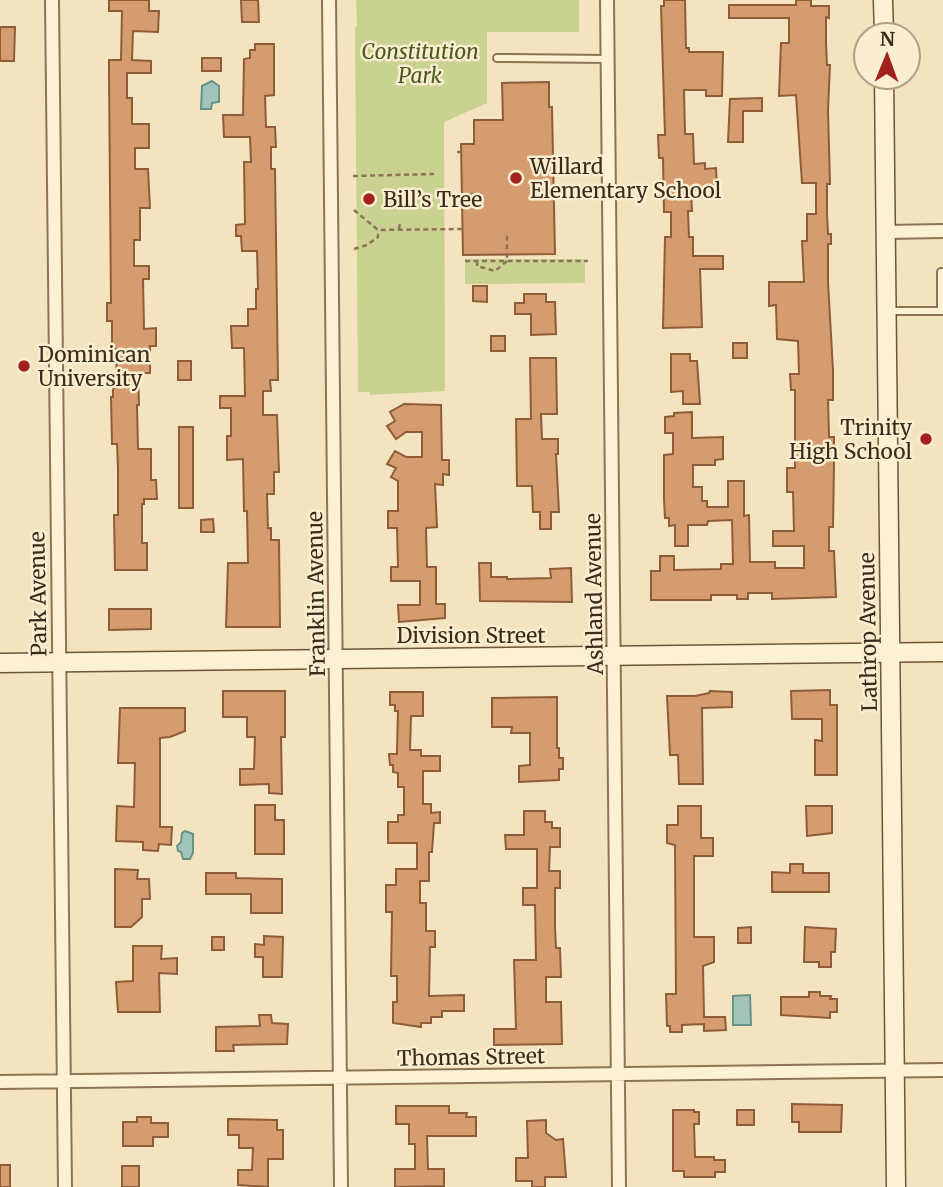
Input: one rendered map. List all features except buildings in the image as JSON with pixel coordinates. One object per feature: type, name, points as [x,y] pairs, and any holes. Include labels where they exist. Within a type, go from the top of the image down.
[{"type":"street","name":"Park Avenue","points":[[52,0],[65,1187]]},
{"type":"street","name":"Franklin Avenue","points":[[329,0],[341,1187]]},
{"type":"street","name":"Ashland Avenue","points":[[607,0],[619,1187]]},
{"type":"street","points":[[883,0],[884,21]]},
{"type":"street","name":"Lathrop Avenue","points":[[884,91],[896,1187]]},
{"type":"street","points":[[886,232],[943,231]]},
{"type":"street","name":"Division Street","points":[[0,663],[943,652]]},
{"type":"street","name":"Thomas Street","points":[[0,1082],[943,1070]]},
{"type":"lane","points":[[498,58],[608,60]]},
{"type":"lane","points":[[887,311],[942,311],[943,272]]},
{"type":"path","points":[[354,176],[433,174]]},
{"type":"path","points":[[461,194],[482,194]]},
{"type":"path","points":[[354,210],[378,230],[462,229]]},
{"type":"path","points":[[399,229],[400,222]]},
{"type":"path","points":[[354,249],[368,245],[378,237],[378,230]]},
{"type":"path","points":[[507,234],[507,261]]},
{"type":"path","points":[[522,255],[522,261]]},
{"type":"path","points":[[465,261],[588,261]]},
{"type":"path","points":[[477,261],[477,266],[495,271],[507,261]]},
{"type":"green space","name":"Constitution Park","points":[[356,0],[579,0],[579,32],[487,32],[487,103],[444,122],[445,391],[370,395],[369,392],[358,392]]},
{"type":"green space","points":[[465,259],[585,259],[585,283],[465,284]]},
{"type":"water","points":[[212,81],[219,86],[219,102],[212,103],[211,109],[201,109],[202,86]]},
{"type":"water","points":[[185,831],[193,834],[193,853],[190,859],[183,859],[177,846]]},
{"type":"water","points":[[750,995],[751,1025],[733,1025],[733,996]]},
{"type":"place","name":"Willard Elementary School","points":[[516,178]]},
{"type":"place","name":"Bill’s Tree","points":[[369,199]]},
{"type":"place","name":"Dominican University","points":[[24,366]]},
{"type":"place","name":"Trinity High School","points":[[926,439]]}]
